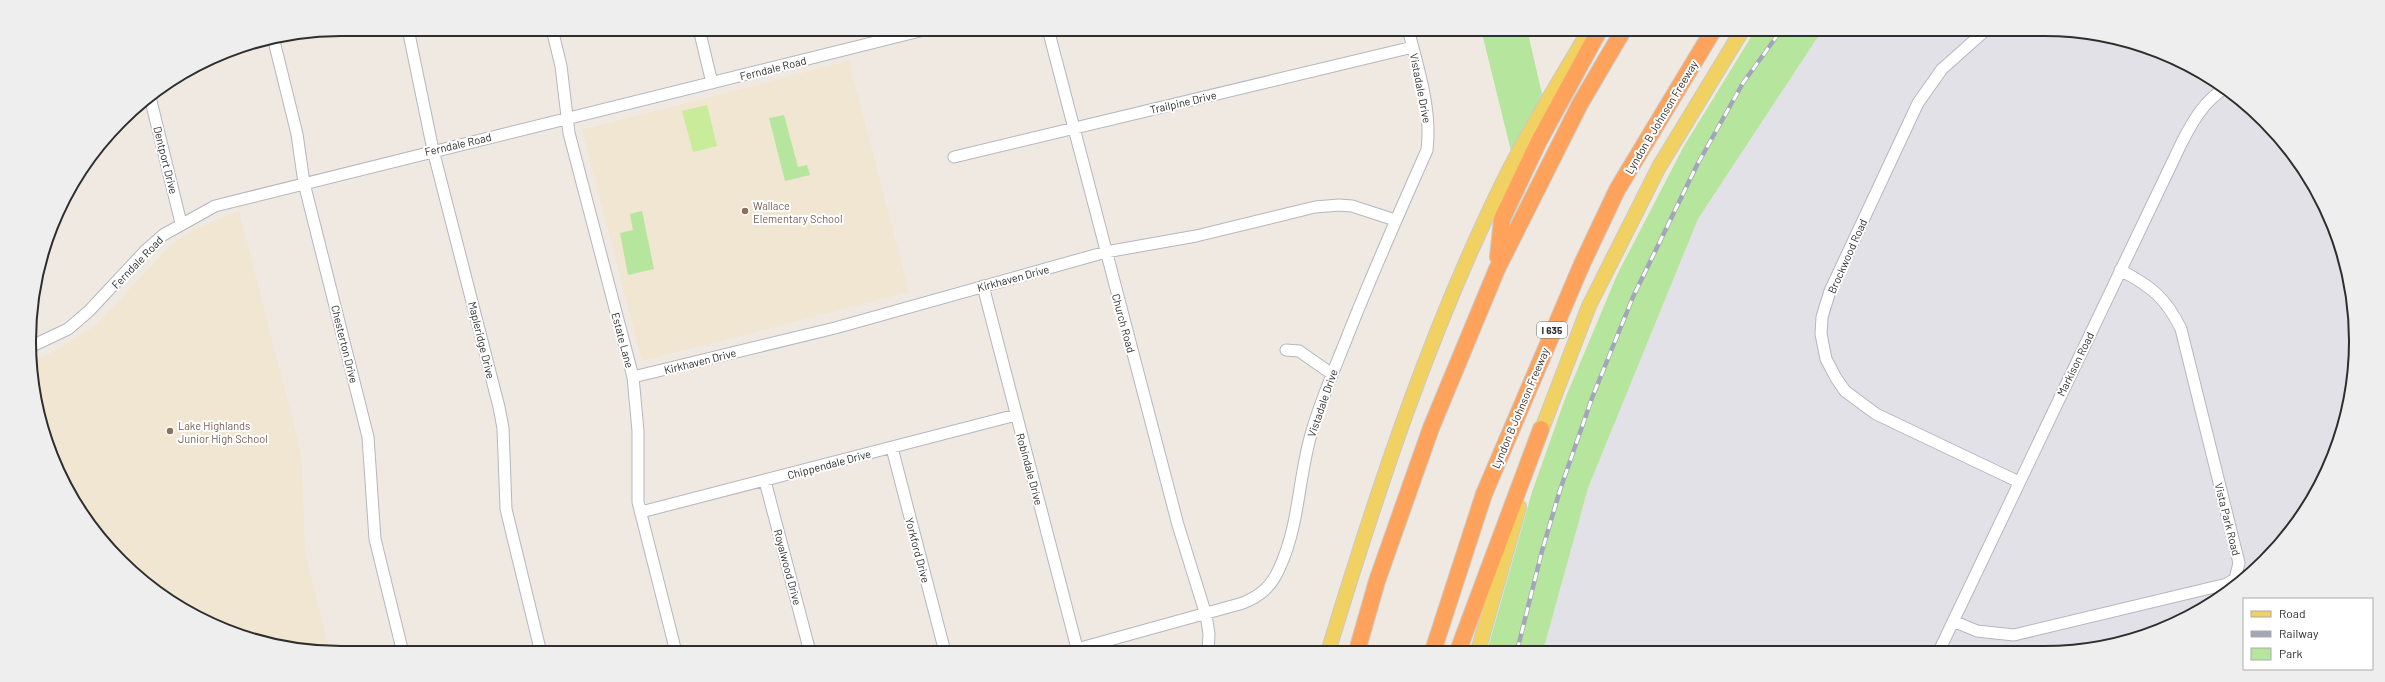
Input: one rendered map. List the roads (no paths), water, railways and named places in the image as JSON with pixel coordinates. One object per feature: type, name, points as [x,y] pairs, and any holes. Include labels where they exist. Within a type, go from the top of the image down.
[{"type":"highway","points":[[1497,269],[1502,219],[1539,141],[1596,36]]},
{"type":"highway","points":[[1359,646],[1377,581],[1431,428],[1497,269],[1580,104],[1620,36]]},
{"type":"highway","name":"Lyndon B Johnson Freeway","points":[[1435,646],[1484,494],[1582,264],[1618,190],[1710,36]]},
{"type":"highway","points":[[1460,646],[1541,429]]},
{"type":"main road","points":[[1330,646],[1391,450],[1431,343],[1508,174],[1586,36]]},
{"type":"main road","points":[[1479,646],[1541,429],[1589,306],[1655,174],[1739,36]]},
{"type":"street","name":"Mapleridge Drive","points":[[409,36],[433,150],[500,407],[503,436],[506,509],[539,646]]},
{"type":"street","name":"Estate Lane","points":[[554,36],[561,66],[569,133],[633,377],[638,431],[637,492],[674,646]]},
{"type":"street","points":[[701,36],[712,83]]},
{"type":"street","name":"Ferndale Road","points":[[36,344],[68,329],[89,311],[146,250],[181,223],[215,206],[433,150],[900,36]]},
{"type":"street","name":"Church Road","points":[[1050,36],[1178,525],[1206,615],[1209,634],[1208,646]]},
{"type":"street","name":"Vistadale Drive","points":[[1092,646],[1206,615],[1258,597],[1270,586],[1279,569],[1298,505],[1309,441],[1332,374],[1395,220],[1427,150],[1429,133],[1428,116],[1410,36]]},
{"type":"street","name":"Brockwood Road","points":[[1979,36],[1942,69],[1918,104],[1830,291],[1822,317],[1821,334],[1826,358],[1836,378],[1849,394],[1876,414],[2019,482]]},
{"type":"street","name":"Chesterton Drive","points":[[275,43],[297,134],[304,183],[368,437],[375,539],[401,646]]},
{"type":"street","name":"Trailpine Drive","points":[[954,157],[1413,47]]},
{"type":"street","name":"Markison Road","points":[[1941,646],[2120,270],[2196,116],[2211,98],[2220,92]]},
{"type":"street","name":"Dentport Drive","points":[[151,102],[181,223]]},
{"type":"street","name":"Kirkhaven Drive","points":[[633,377],[835,328],[1106,252],[1196,236],[1327,205],[1352,206],[1395,220]]},
{"type":"street","name":"Vista Park Road","points":[[2120,270],[2144,282],[2158,293],[2171,309],[2181,329],[2239,563],[2235,579]]},
{"type":"street","name":"Robindale Drive","points":[[983,286],[1076,646]]},
{"type":"street","points":[[1286,350],[1299,351],[1332,374]]},
{"type":"street","name":"Chippendale Drive","points":[[641,512],[766,481],[1016,415]]},
{"type":"street","name":"Yorkford Drive","points":[[892,448],[943,646]]},
{"type":"street","name":"Royalwood Drive","points":[[766,481],[808,646]]},
{"type":"street","name":"Vista Park Road","points":[[1953,621],[1977,631],[2014,635],[2227,584],[2234,580]]},
{"type":"railway","points":[[1518,646],[1542,551],[1560,490],[1592,398],[1633,297],[1697,165],[1743,83],[1777,36]]},
{"type":"place","name":"Wallace Elementary School","points":[[745,211]]},
{"type":"place","name":"Lake Highlands Junior High School","points":[[170,431]]}]
